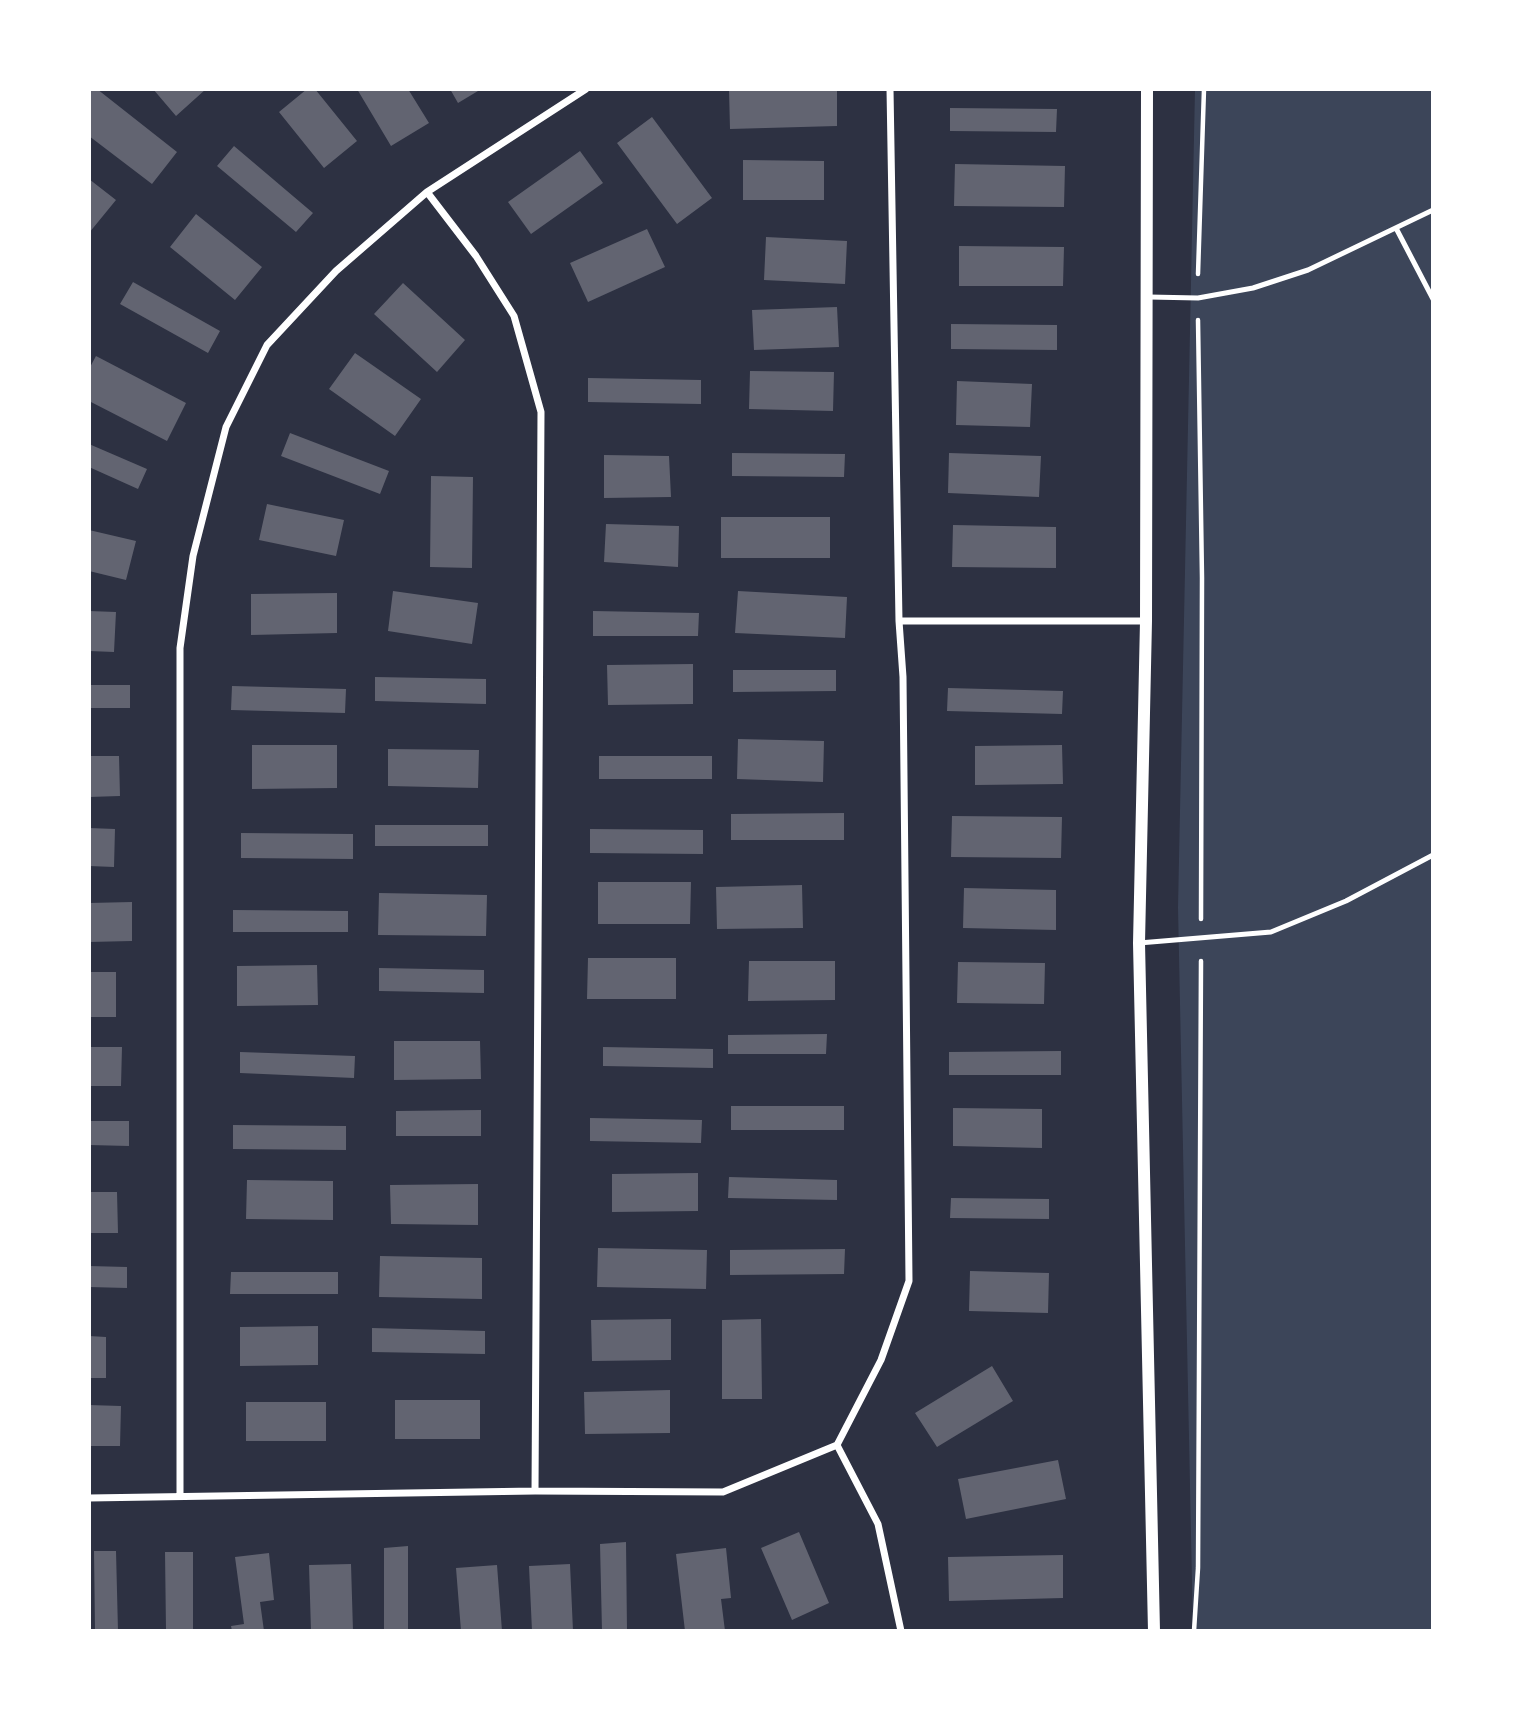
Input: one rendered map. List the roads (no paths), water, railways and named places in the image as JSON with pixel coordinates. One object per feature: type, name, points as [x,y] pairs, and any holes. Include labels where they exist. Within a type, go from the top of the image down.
[{"type":"street","points":[[180,1496],[180,648],[193,556],[226,427],[267,345],[335,271],[427,192],[586,89]]},
{"type":"street","points":[[89,1498],[535,1491],[723,1492],[836,1445],[881,1360],[908,1281],[903,677],[899,621],[890,89]]},
{"type":"street","points":[[1147,89],[1146,621],[1139,943],[1154,1631]]},
{"type":"street","points":[[427,192],[476,256],[514,316],[541,412],[535,1491]]},
{"type":"street","points":[[899,621],[1146,621]]},
{"type":"street","points":[[836,1445],[878,1524],[901,1631]]},
{"type":"lane","points":[[1146,297],[1198,298],[1253,288],[1308,270],[1397,230],[1433,210]]},
{"type":"lane","points":[[1397,230],[1433,299]]},
{"type":"lane","points":[[1139,943],[1271,932],[1346,901],[1433,855]]}]
